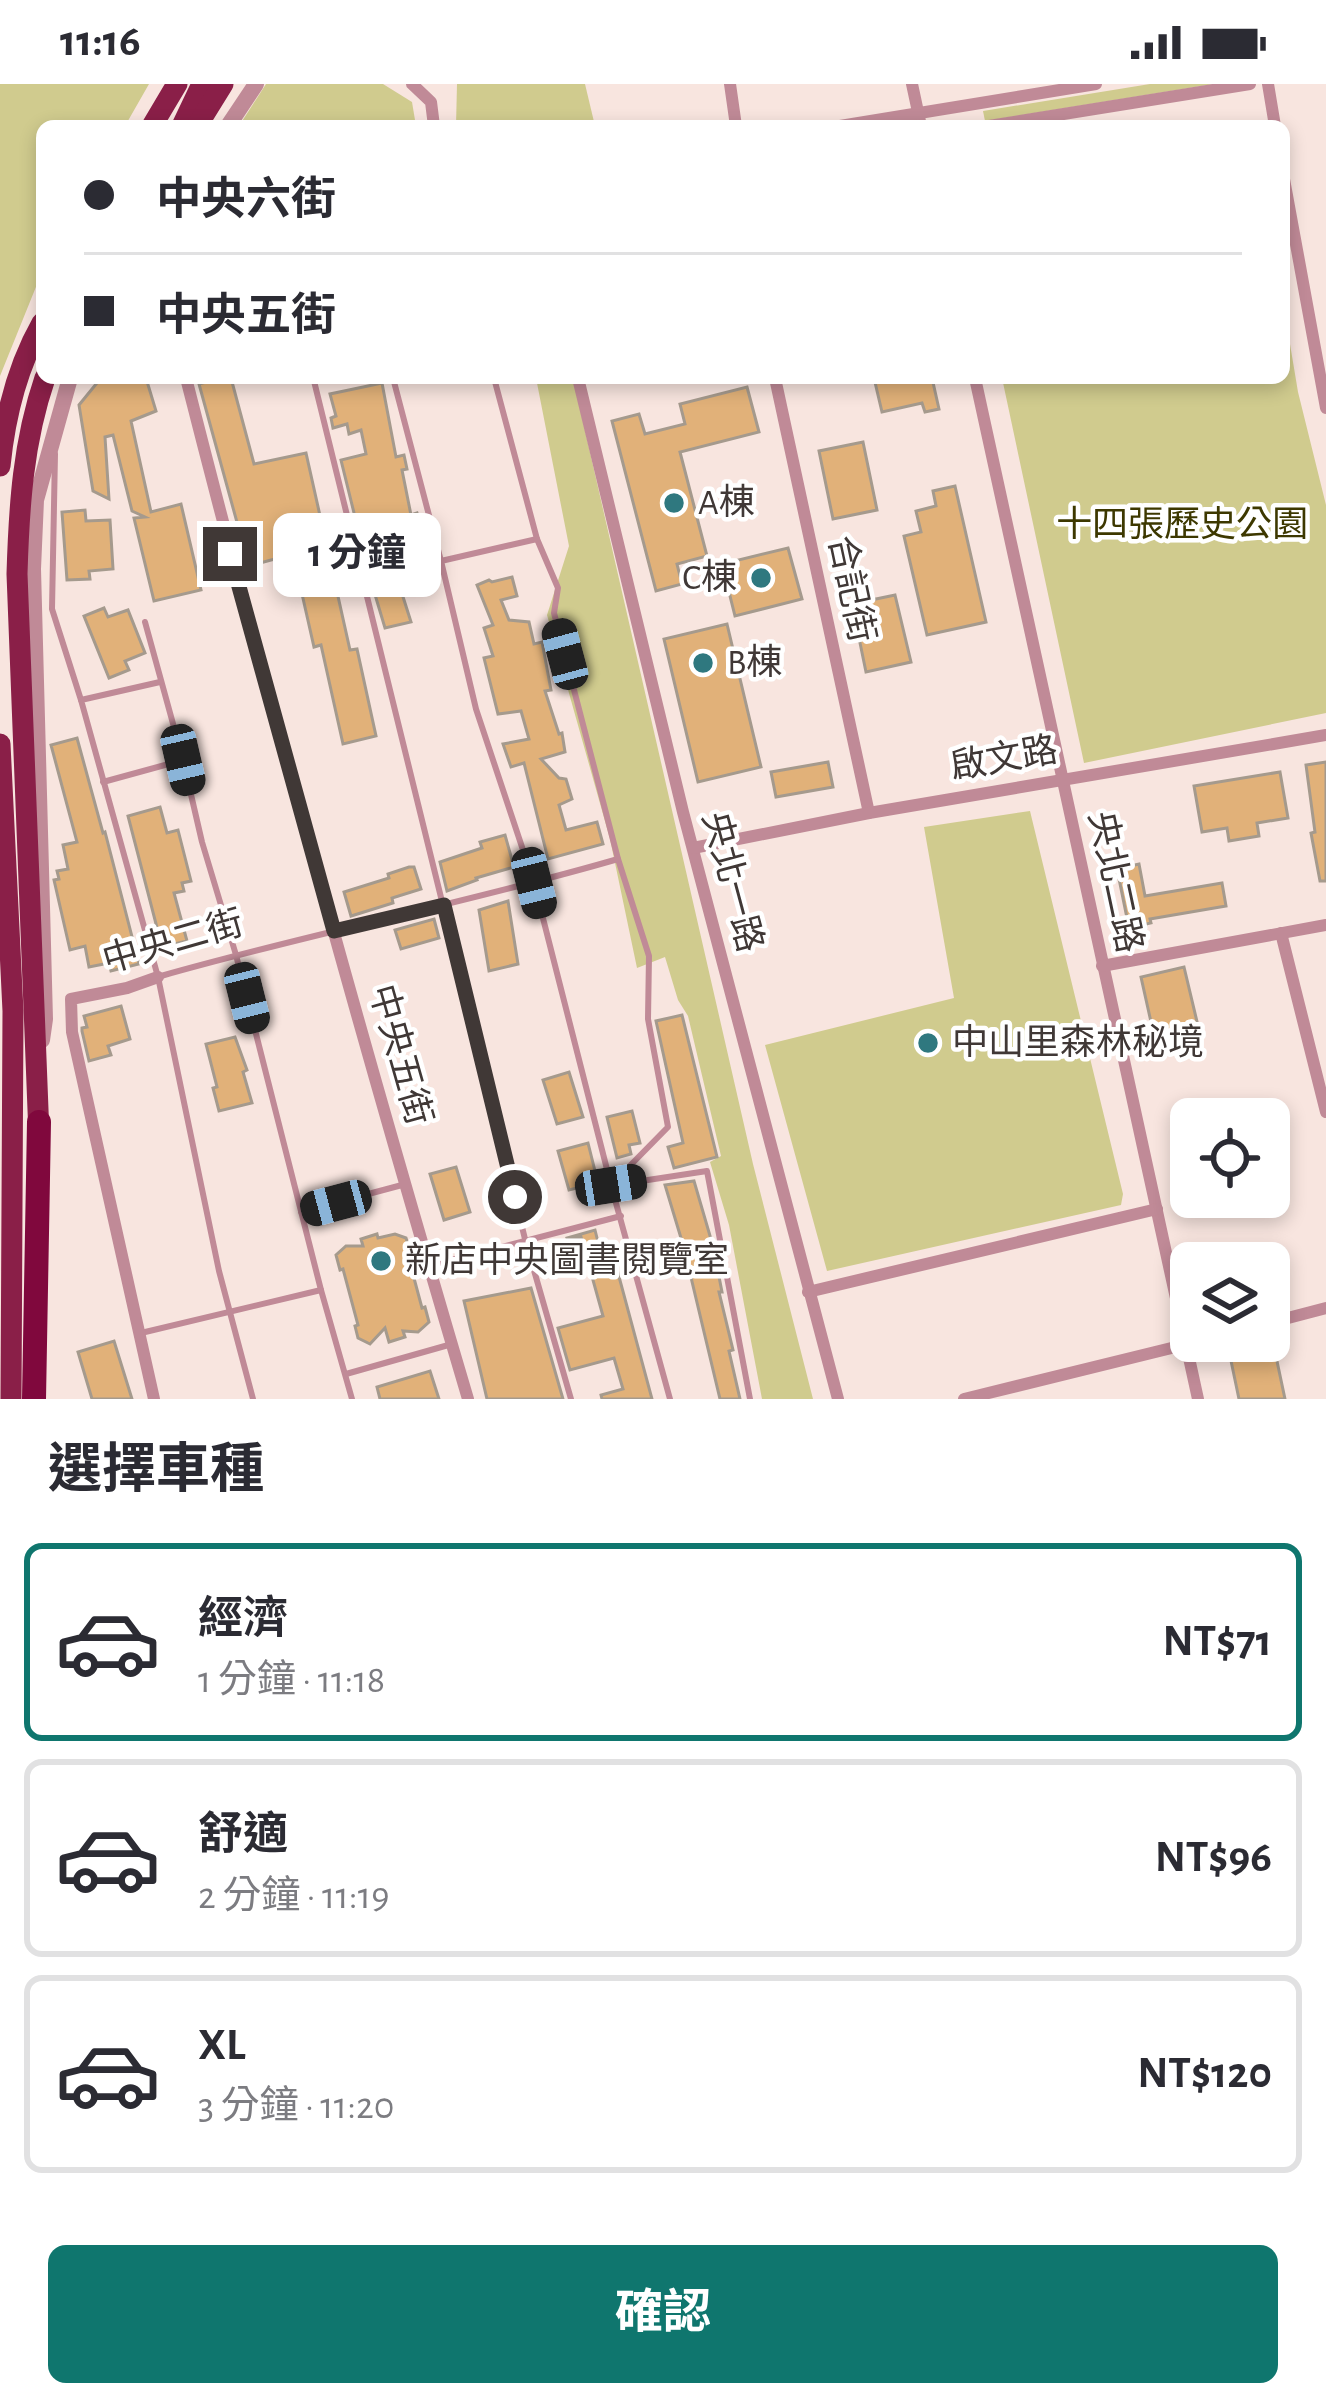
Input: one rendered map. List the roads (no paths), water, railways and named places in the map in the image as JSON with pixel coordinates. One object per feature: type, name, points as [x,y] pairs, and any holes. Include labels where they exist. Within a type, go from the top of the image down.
[{"type":"highway","points":[[141,120],[162,84]]},
{"type":"highway","points":[[156,120],[177,84]]},
{"type":"highway","points":[[170,120],[191,84]]},
{"type":"highway","points":[[184,120],[202,84]]},
{"type":"highway","points":[[200,120],[224,84]]},
{"type":"highway","points":[[0,466],[15,384],[36,325]]},
{"type":"highway","points":[[28,347],[36,333]]},
{"type":"highway","points":[[43,384],[29,429],[16,574],[38,1070],[46,1399]]},
{"type":"highway","points":[[0,744],[13,1011],[11,1399]]},
{"type":"highway","points":[[34,1399],[39,1122]]},
{"type":"street","points":[[232,120],[256,84]]},
{"type":"street","points":[[412,84],[431,102],[433,120]]},
{"type":"street","points":[[730,84],[735,120]]},
{"type":"street","points":[[912,84],[919,119],[1096,84]]},
{"type":"street","points":[[1026,120],[1250,84]]},
{"type":"street","points":[[1268,84],[1274,120]]},
{"type":"street","points":[[1290,215],[1326,408]]},
{"type":"street","points":[[1290,283],[1301,280]]},
{"type":"street","points":[[38,1070],[45,1018],[33,569],[36,500],[68,384]]},
{"type":"street","name":"中央五街","points":[[188,384],[334,931],[468,1399]]},
{"type":"street","name":"央北一路","points":[[579,384],[693,848],[838,1399]]},
{"type":"street","name":"合記街","points":[[776,384],[869,813]]},
{"type":"street","name":"央北二路","points":[[976,384],[1170,1261]]},
{"type":"street","name":"啟文路","points":[[693,848],[1326,735]]},
{"type":"street","points":[[1102,966],[1326,925]]},
{"type":"street","points":[[1281,934],[1326,1112]]},
{"type":"street","name":"中央二街","points":[[154,1399],[72,1032],[70,999],[158,977]]},
{"type":"street","points":[[808,1292],[1156,1209]]},
{"type":"street","points":[[1290,1317],[1326,1308]]},
{"type":"street","points":[[964,1399],[1011,1393],[1170,1349]]},
{"type":"street","name":"央北二路","points":[[1194,1362],[1198,1399]]},
{"type":"lane","points":[[315,384],[525,1239],[571,1399]]},
{"type":"lane","points":[[395,384],[476,709],[534,883],[670,1399]]},
{"type":"lane","points":[[496,384],[537,539],[558,588],[554,613],[618,859],[649,956],[648,1018],[668,1127],[611,1185]]},
{"type":"lane","points":[[56,427],[52,609],[158,977],[219,1271],[253,1399]]},
{"type":"lane","points":[[363,583],[537,539]]},
{"type":"lane","points":[[145,622],[352,1399]]},
{"type":"lane","points":[[81,700],[160,682]]},
{"type":"lane","points":[[103,782],[183,760]]},
{"type":"lane","name":"中央二街","points":[[158,977],[618,859]]},
{"type":"lane","points":[[611,1185],[707,1171],[750,1399]]},
{"type":"lane","points":[[302,1212],[405,1184]]},
{"type":"lane","points":[[428,1266],[621,1216]]},
{"type":"lane","points":[[138,1334],[320,1290]]},
{"type":"lane","points":[[346,1374],[452,1344]]},
{"type":"place","name":"A棟","points":[[674,503]]},
{"type":"place","name":"C棟","points":[[761,578]]},
{"type":"place","name":"B棟","points":[[703,663]]},
{"type":"place","name":"中山里森林秘境","points":[[928,1043]]},
{"type":"place","name":"新店中央圖書閱覽室","points":[[381,1261]]},
{"type":"park label","name":"十四張歷史公園","points":[[1182,525]]}]
